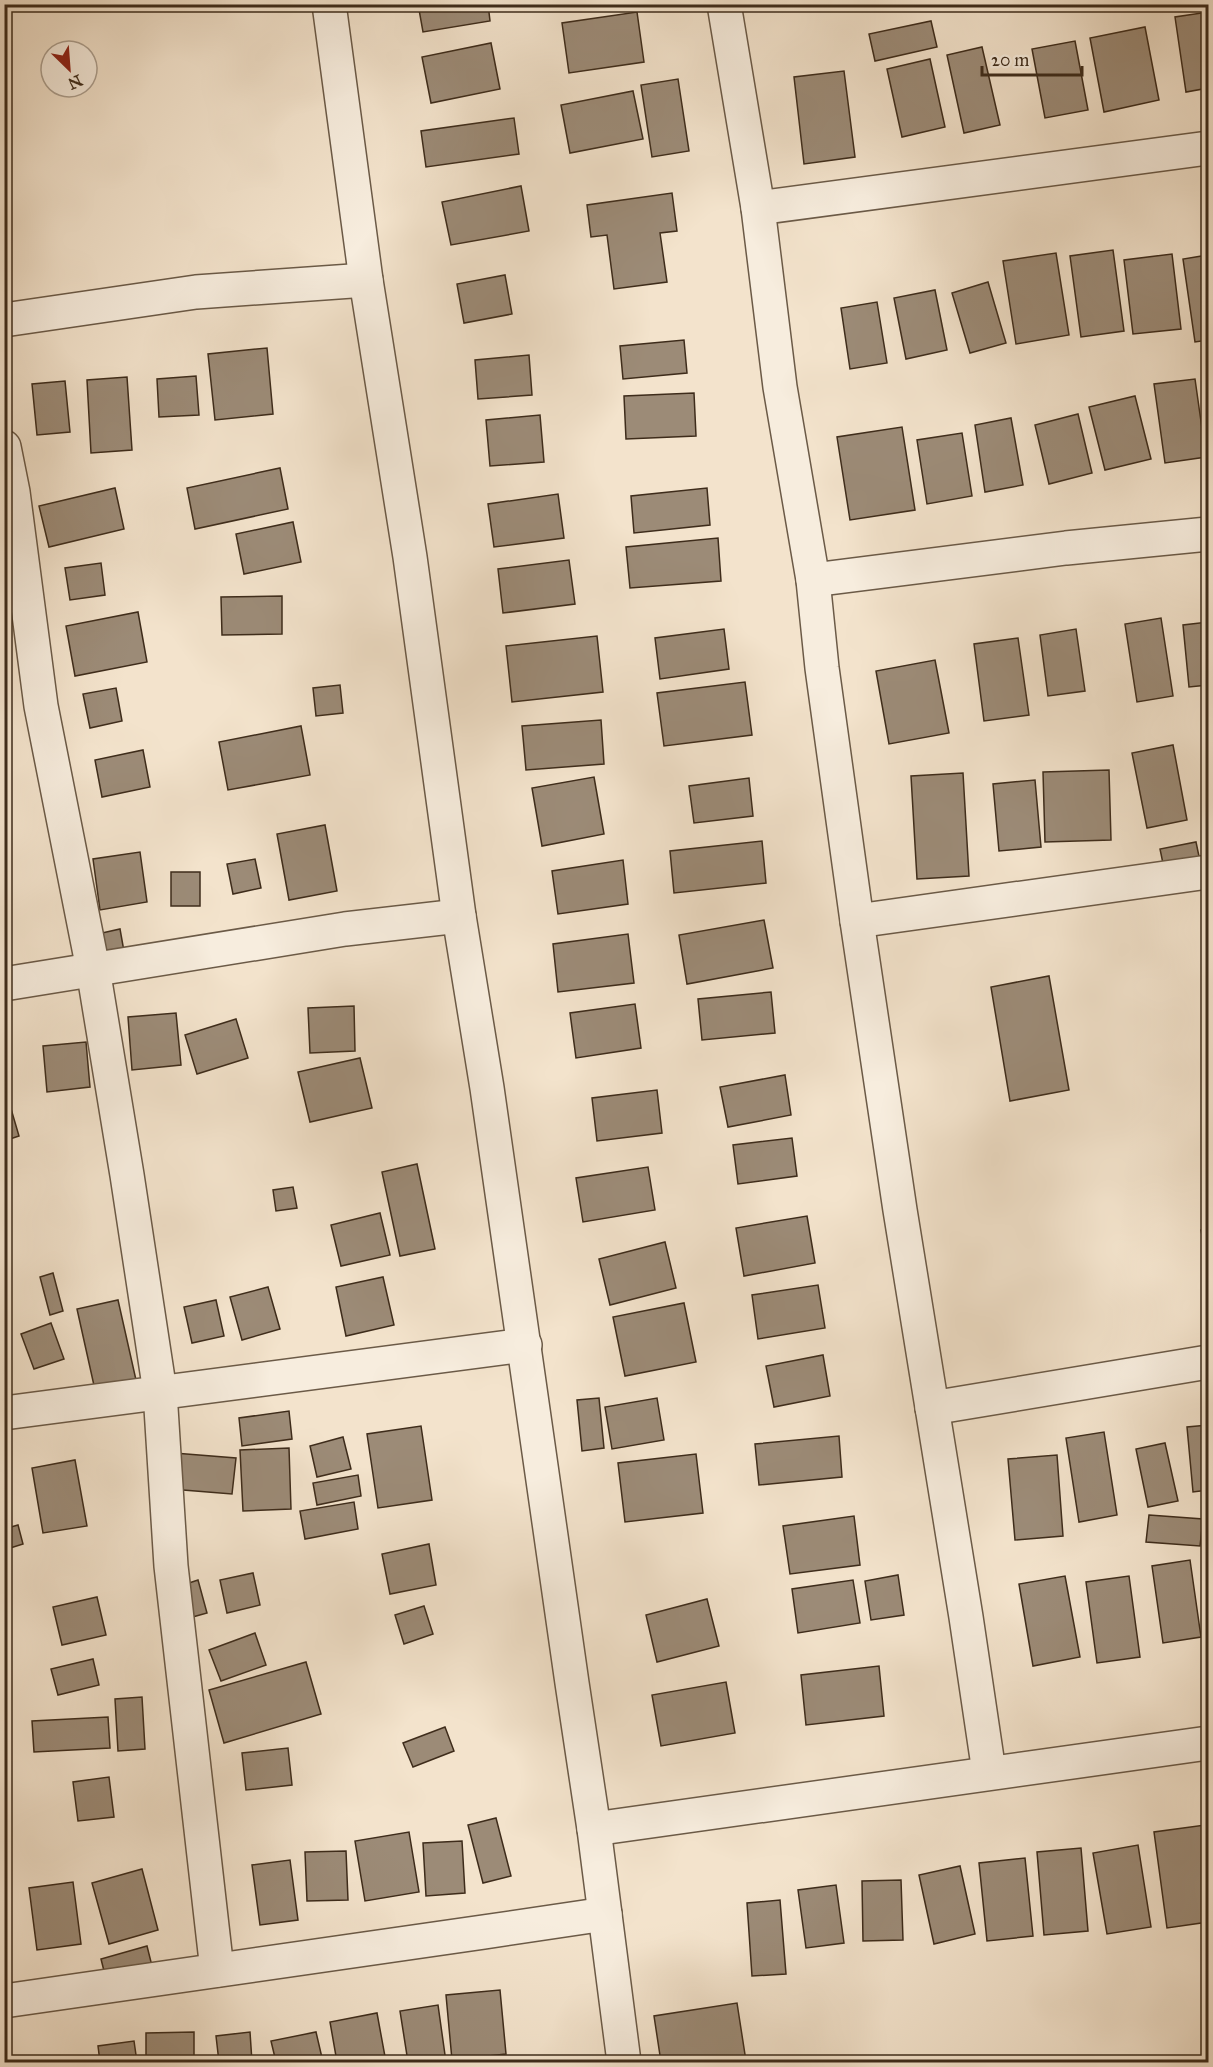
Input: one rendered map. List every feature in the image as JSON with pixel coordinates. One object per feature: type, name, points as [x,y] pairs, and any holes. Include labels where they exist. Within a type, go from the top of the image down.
[{"type":"street","points":[[329,4],[366,280],[410,557],[459,916],[525,1345],[594,1829],[624,2062]]},
{"type":"street","points":[[724,4],[758,208],[780,387],[813,580],[822,668],[857,921],[989,1772]]},
{"type":"street","points":[[758,208],[1209,148]]},
{"type":"street","points":[[4,320],[196,292],[366,280]]},
{"type":"street","points":[[4,447],[13,492],[41,706],[93,969],[160,1392],[171,1566],[217,1970]]},
{"type":"street","points":[[813,580],[1066,548],[1209,534]]},
{"type":"street","points":[[857,921],[1209,872]]},
{"type":"street","points":[[4,984],[345,929],[459,916]]},
{"type":"street","points":[[4,1413],[525,1345]]},
{"type":"street","points":[[932,1408],[1209,1362]]},
{"type":"street","points":[[594,1829],[1209,1743]]},
{"type":"street","points":[[4,2001],[309,1959],[605,1914]]},
{"type":"building","points":[[418,4],[488,4],[490,21],[423,32]]},
{"type":"building","points":[[806,4],[849,4],[807,11]]},
{"type":"building","points":[[637,12],[644,62],[569,73],[562,23]]},
{"type":"building","points":[[1208,12],[1208,88],[1186,92],[1175,17]]},
{"type":"building","points":[[931,21],[937,47],[875,61],[869,34]]},
{"type":"building","points":[[1145,27],[1159,100],[1104,112],[1090,38]]},
{"type":"building","points":[[1075,41],[1088,110],[1045,118],[1032,49]]},
{"type":"building","points":[[491,43],[500,89],[431,103],[422,57]]},
{"type":"building","points":[[982,47],[1000,125],[964,133],[947,55]]},
{"type":"building","points":[[930,59],[945,127],[902,137],[887,69]]},
{"type":"building","points":[[844,71],[855,157],[804,164],[794,77]]},
{"type":"building","points":[[678,79],[689,151],[652,157],[641,85]]},
{"type":"building","points":[[633,91],[643,139],[570,153],[561,105]]},
{"type":"building","points":[[514,118],[519,154],[426,167],[421,131]]},
{"type":"building","points":[[521,186],[529,231],[451,245],[442,202]]},
{"type":"building","points":[[672,193],[677,231],[660,233],[667,282],[614,289],[607,235],[591,237],[587,205]]},
{"type":"building","points":[[1113,250],[1124,331],[1081,337],[1070,256]]},
{"type":"building","points":[[1056,253],[1069,335],[1016,344],[1003,261]]},
{"type":"building","points":[[1172,254],[1181,329],[1133,334],[1124,260]]},
{"type":"building","points":[[1208,255],[1208,340],[1195,342],[1183,259]]},
{"type":"building","points":[[505,275],[512,314],[464,323],[457,284]]},
{"type":"building","points":[[988,282],[1006,343],[970,353],[952,293]]},
{"type":"building","points":[[935,290],[947,350],[906,359],[894,298]]},
{"type":"building","points":[[877,302],[887,363],[850,369],[841,308]]},
{"type":"building","points":[[684,340],[687,373],[623,379],[620,346]]},
{"type":"building","points":[[267,348],[273,414],[215,420],[208,354]]},
{"type":"building","points":[[529,355],[532,395],[478,399],[475,360]]},
{"type":"building","points":[[196,376],[199,415],[159,417],[157,379]]},
{"type":"building","points":[[127,377],[132,450],[91,453],[87,380]]},
{"type":"building","points":[[1195,379],[1206,457],[1165,463],[1154,384]]},
{"type":"building","points":[[65,381],[70,432],[37,435],[32,384]]},
{"type":"building","points":[[694,393],[696,436],[626,439],[624,396]]},
{"type":"building","points":[[1135,396],[1151,459],[1105,470],[1089,407]]},
{"type":"building","points":[[1078,414],[1092,473],[1049,484],[1035,425]]},
{"type":"building","points":[[540,415],[544,462],[490,466],[486,420]]},
{"type":"building","points":[[1011,418],[1023,485],[985,492],[975,425]]},
{"type":"building","points":[[902,427],[915,510],[850,520],[837,437]]},
{"type":"building","points":[[962,433],[972,496],[927,504],[917,440]]},
{"type":"building","points":[[280,468],[288,509],[195,529],[187,488]]},
{"type":"building","points":[[115,488],[124,529],[49,547],[39,506]]},
{"type":"building","points":[[707,488],[710,525],[634,533],[631,496]]},
{"type":"building","points":[[558,494],[564,538],[494,547],[488,504]]},
{"type":"building","points":[[293,522],[301,562],[244,574],[236,534]]},
{"type":"building","points":[[718,538],[721,581],[630,588],[626,547]]},
{"type":"building","points":[[569,560],[575,604],[503,613],[498,569]]},
{"type":"building","points":[[101,563],[105,595],[70,600],[65,568]]},
{"type":"building","points":[[282,596],[282,634],[222,635],[221,597]]},
{"type":"building","points":[[138,612],[147,662],[75,676],[66,626]]},
{"type":"building","points":[[1161,618],[1173,696],[1137,702],[1125,624]]},
{"type":"building","points":[[1208,622],[1208,685],[1189,687],[1183,625]]},
{"type":"building","points":[[724,629],[729,669],[660,679],[655,638]]},
{"type":"building","points":[[1076,629],[1085,691],[1048,696],[1040,635]]},
{"type":"building","points":[[597,636],[603,692],[512,702],[506,646]]},
{"type":"building","points":[[1018,638],[1029,715],[984,721],[974,644]]},
{"type":"building","points":[[935,660],[949,733],[889,744],[876,671]]},
{"type":"building","points":[[745,682],[752,735],[664,746],[657,693]]},
{"type":"building","points":[[340,685],[343,713],[316,716],[313,688]]},
{"type":"building","points":[[116,688],[122,721],[90,728],[83,694]]},
{"type":"building","points":[[601,720],[604,764],[526,770],[522,726]]},
{"type":"building","points":[[301,726],[310,775],[228,790],[219,742]]},
{"type":"building","points":[[1173,745],[1187,820],[1147,828],[1132,753]]},
{"type":"building","points":[[143,750],[150,787],[102,797],[95,760]]},
{"type":"building","points":[[1109,770],[1111,840],[1045,842],[1043,772]]},
{"type":"building","points":[[963,773],[969,876],[917,879],[911,776]]},
{"type":"building","points":[[594,777],[604,834],[542,846],[532,788]]},
{"type":"building","points":[[749,778],[753,816],[694,823],[689,786]]},
{"type":"building","points":[[1035,780],[1041,847],[999,851],[993,784]]},
{"type":"building","points":[[325,825],[337,891],[289,900],[277,834]]},
{"type":"building","points":[[762,841],[766,883],[674,893],[670,851]]},
{"type":"building","points":[[1196,842],[1201,866],[1165,873],[1160,849]]},
{"type":"building","points":[[140,852],[147,902],[100,910],[93,859]]},
{"type":"building","points":[[255,859],[261,888],[233,894],[227,864]]},
{"type":"building","points":[[623,860],[628,904],[558,914],[552,871]]},
{"type":"building","points":[[171,872],[200,872],[200,906],[171,906]]},
{"type":"building","points":[[764,920],[773,968],[687,984],[679,935]]},
{"type":"building","points":[[120,929],[125,957],[99,963],[93,935]]},
{"type":"building","points":[[628,934],[634,983],[558,992],[553,944]]},
{"type":"building","points":[[1049,976],[1069,1090],[1010,1101],[991,987]]},
{"type":"building","points":[[771,992],[775,1033],[702,1040],[698,999]]},
{"type":"building","points":[[635,1004],[641,1048],[576,1058],[570,1013]]},
{"type":"building","points":[[354,1006],[355,1051],[310,1053],[308,1008]]},
{"type":"building","points":[[176,1013],[181,1065],[132,1070],[128,1017]]},
{"type":"building","points":[[236,1019],[248,1058],[197,1074],[185,1035]]},
{"type":"building","points":[[86,1042],[90,1087],[47,1092],[43,1046]]},
{"type":"building","points":[[360,1058],[372,1108],[310,1122],[298,1072]]},
{"type":"building","points":[[785,1075],[791,1115],[728,1127],[720,1087]]},
{"type":"building","points":[[657,1090],[662,1133],[597,1141],[592,1098]]},
{"type":"building","points":[[9,1102],[19,1136],[4,1141],[4,1104]]},
{"type":"building","points":[[792,1138],[797,1176],[738,1184],[733,1145]]},
{"type":"building","points":[[417,1164],[435,1249],[400,1256],[382,1172]]},
{"type":"building","points":[[648,1167],[655,1210],[583,1222],[576,1178]]},
{"type":"building","points":[[293,1187],[297,1208],[276,1211],[273,1190]]},
{"type":"building","points":[[380,1213],[390,1255],[341,1266],[331,1225]]},
{"type":"building","points":[[807,1216],[815,1263],[744,1276],[736,1228]]},
{"type":"building","points":[[1208,1228],[1208,1269],[1201,1230]]},
{"type":"building","points":[[665,1242],[676,1288],[610,1305],[599,1259]]},
{"type":"building","points":[[53,1273],[63,1311],[50,1315],[40,1277]]},
{"type":"building","points":[[383,1277],[394,1325],[346,1336],[336,1287]]},
{"type":"building","points":[[818,1285],[825,1328],[758,1339],[752,1295]]},
{"type":"building","points":[[268,1287],[280,1329],[242,1340],[230,1297]]},
{"type":"building","points":[[118,1300],[136,1380],[95,1390],[77,1309]]},
{"type":"building","points":[[216,1300],[224,1336],[192,1343],[184,1307]]},
{"type":"building","points":[[684,1303],[696,1362],[625,1376],[613,1317]]},
{"type":"building","points":[[51,1323],[64,1359],[34,1369],[21,1334]]},
{"type":"building","points":[[823,1355],[830,1396],[774,1407],[766,1366]]},
{"type":"building","points":[[599,1398],[604,1448],[582,1451],[577,1400]]},
{"type":"building","points":[[657,1398],[664,1440],[612,1449],[605,1407]]},
{"type":"building","points":[[289,1411],[292,1439],[242,1446],[239,1418]]},
{"type":"building","points":[[1208,1425],[1208,1490],[1193,1492],[1187,1427]]},
{"type":"building","points":[[421,1426],[432,1500],[378,1508],[367,1434]]},
{"type":"building","points":[[1104,1432],[1117,1515],[1079,1522],[1066,1438]]},
{"type":"building","points":[[839,1436],[842,1477],[759,1485],[755,1444]]},
{"type":"building","points":[[343,1437],[351,1469],[317,1477],[310,1446]]},
{"type":"building","points":[[1165,1443],[1178,1501],[1148,1507],[1136,1449]]},
{"type":"building","points":[[289,1448],[291,1509],[243,1511],[240,1450]]},
{"type":"building","points":[[174,1453],[236,1458],[232,1494],[171,1489]]},
{"type":"building","points":[[696,1454],[703,1513],[625,1522],[618,1463]]},
{"type":"building","points":[[1057,1455],[1063,1536],[1015,1540],[1008,1459]]},
{"type":"building","points":[[75,1460],[87,1526],[43,1533],[32,1468]]},
{"type":"building","points":[[358,1475],[361,1496],[317,1505],[313,1483]]},
{"type":"building","points":[[354,1502],[358,1529],[305,1539],[300,1511]]},
{"type":"building","points":[[1149,1515],[1203,1519],[1200,1546],[1146,1542]]},
{"type":"building","points":[[854,1516],[860,1565],[790,1574],[783,1526]]},
{"type":"building","points":[[18,1525],[23,1544],[4,1550],[4,1529]]},
{"type":"building","points":[[429,1544],[436,1585],[390,1594],[382,1554]]},
{"type":"building","points":[[1190,1560],[1201,1637],[1163,1643],[1152,1566]]},
{"type":"building","points":[[253,1573],[260,1605],[227,1613],[220,1580]]},
{"type":"building","points":[[898,1575],[904,1615],[871,1620],[865,1581]]},
{"type":"building","points":[[1065,1576],[1080,1657],[1033,1666],[1019,1584]]},
{"type":"building","points":[[1129,1576],[1140,1657],[1097,1663],[1086,1582]]},
{"type":"building","points":[[198,1580],[207,1613],[189,1618],[180,1586]]},
{"type":"building","points":[[853,1580],[860,1623],[798,1633],[792,1589]]},
{"type":"building","points":[[97,1597],[106,1635],[62,1645],[53,1607]]},
{"type":"building","points":[[707,1599],[719,1646],[657,1662],[646,1615]]},
{"type":"building","points":[[424,1606],[433,1634],[404,1644],[395,1615]]},
{"type":"building","points":[[255,1633],[266,1665],[221,1681],[209,1650]]},
{"type":"building","points":[[93,1659],[99,1685],[58,1695],[51,1669]]},
{"type":"building","points":[[306,1662],[321,1714],[224,1743],[209,1690]]},
{"type":"building","points":[[879,1666],[884,1716],[806,1725],[801,1675]]},
{"type":"building","points":[[726,1682],[735,1733],[661,1746],[652,1695]]},
{"type":"building","points":[[142,1697],[145,1749],[118,1751],[115,1699]]},
{"type":"building","points":[[108,1717],[110,1748],[34,1752],[32,1721]]},
{"type":"building","points":[[445,1727],[454,1751],[413,1767],[403,1743]]},
{"type":"building","points":[[288,1748],[292,1785],[246,1790],[242,1753]]},
{"type":"building","points":[[109,1777],[114,1817],[78,1821],[73,1782]]},
{"type":"building","points":[[496,1818],[511,1876],[483,1883],[468,1825]]},
{"type":"building","points":[[1205,1825],[1208,1849],[1208,1922],[1167,1928],[1154,1832]]},
{"type":"building","points":[[409,1832],[419,1892],[365,1901],[355,1841]]},
{"type":"building","points":[[462,1841],[465,1893],[426,1896],[423,1843]]},
{"type":"building","points":[[1138,1845],[1151,1927],[1107,1934],[1093,1853]]},
{"type":"building","points":[[1081,1848],[1088,1931],[1044,1935],[1037,1852]]},
{"type":"building","points":[[346,1851],[348,1900],[307,1901],[305,1852]]},
{"type":"building","points":[[1025,1858],[1033,1936],[987,1941],[979,1863]]},
{"type":"building","points":[[290,1860],[298,1920],[260,1925],[252,1865]]},
{"type":"building","points":[[960,1866],[975,1934],[934,1944],[919,1875]]},
{"type":"building","points":[[142,1869],[158,1930],[109,1944],[92,1883]]},
{"type":"building","points":[[901,1880],[903,1940],[863,1941],[862,1881]]},
{"type":"building","points":[[73,1882],[81,1944],[37,1950],[29,1888]]},
{"type":"building","points":[[836,1885],[844,1943],[806,1948],[798,1890]]},
{"type":"building","points":[[780,1900],[786,1974],[752,1976],[747,1903]]},
{"type":"building","points":[[4,1908],[11,1946],[4,1947]]},
{"type":"building","points":[[147,1946],[152,1966],[106,1979],[101,1959]]},
{"type":"building","points":[[500,1990],[506,2054],[452,2060],[446,1995]]},
{"type":"building","points":[[737,2003],[746,2061],[661,2062],[654,2016]]},
{"type":"building","points":[[438,2005],[446,2062],[408,2062],[400,2011]]},
{"type":"building","points":[[377,2013],[386,2062],[337,2062],[330,2022]]},
{"type":"building","points":[[194,2032],[194,2062],[146,2062],[146,2033]]},
{"type":"building","points":[[250,2032],[252,2062],[219,2062],[216,2036]]},
{"type":"building","points":[[316,2032],[323,2062],[276,2062],[271,2041]]},
{"type":"building","points":[[134,2041],[137,2062],[100,2062],[98,2046]]}]
